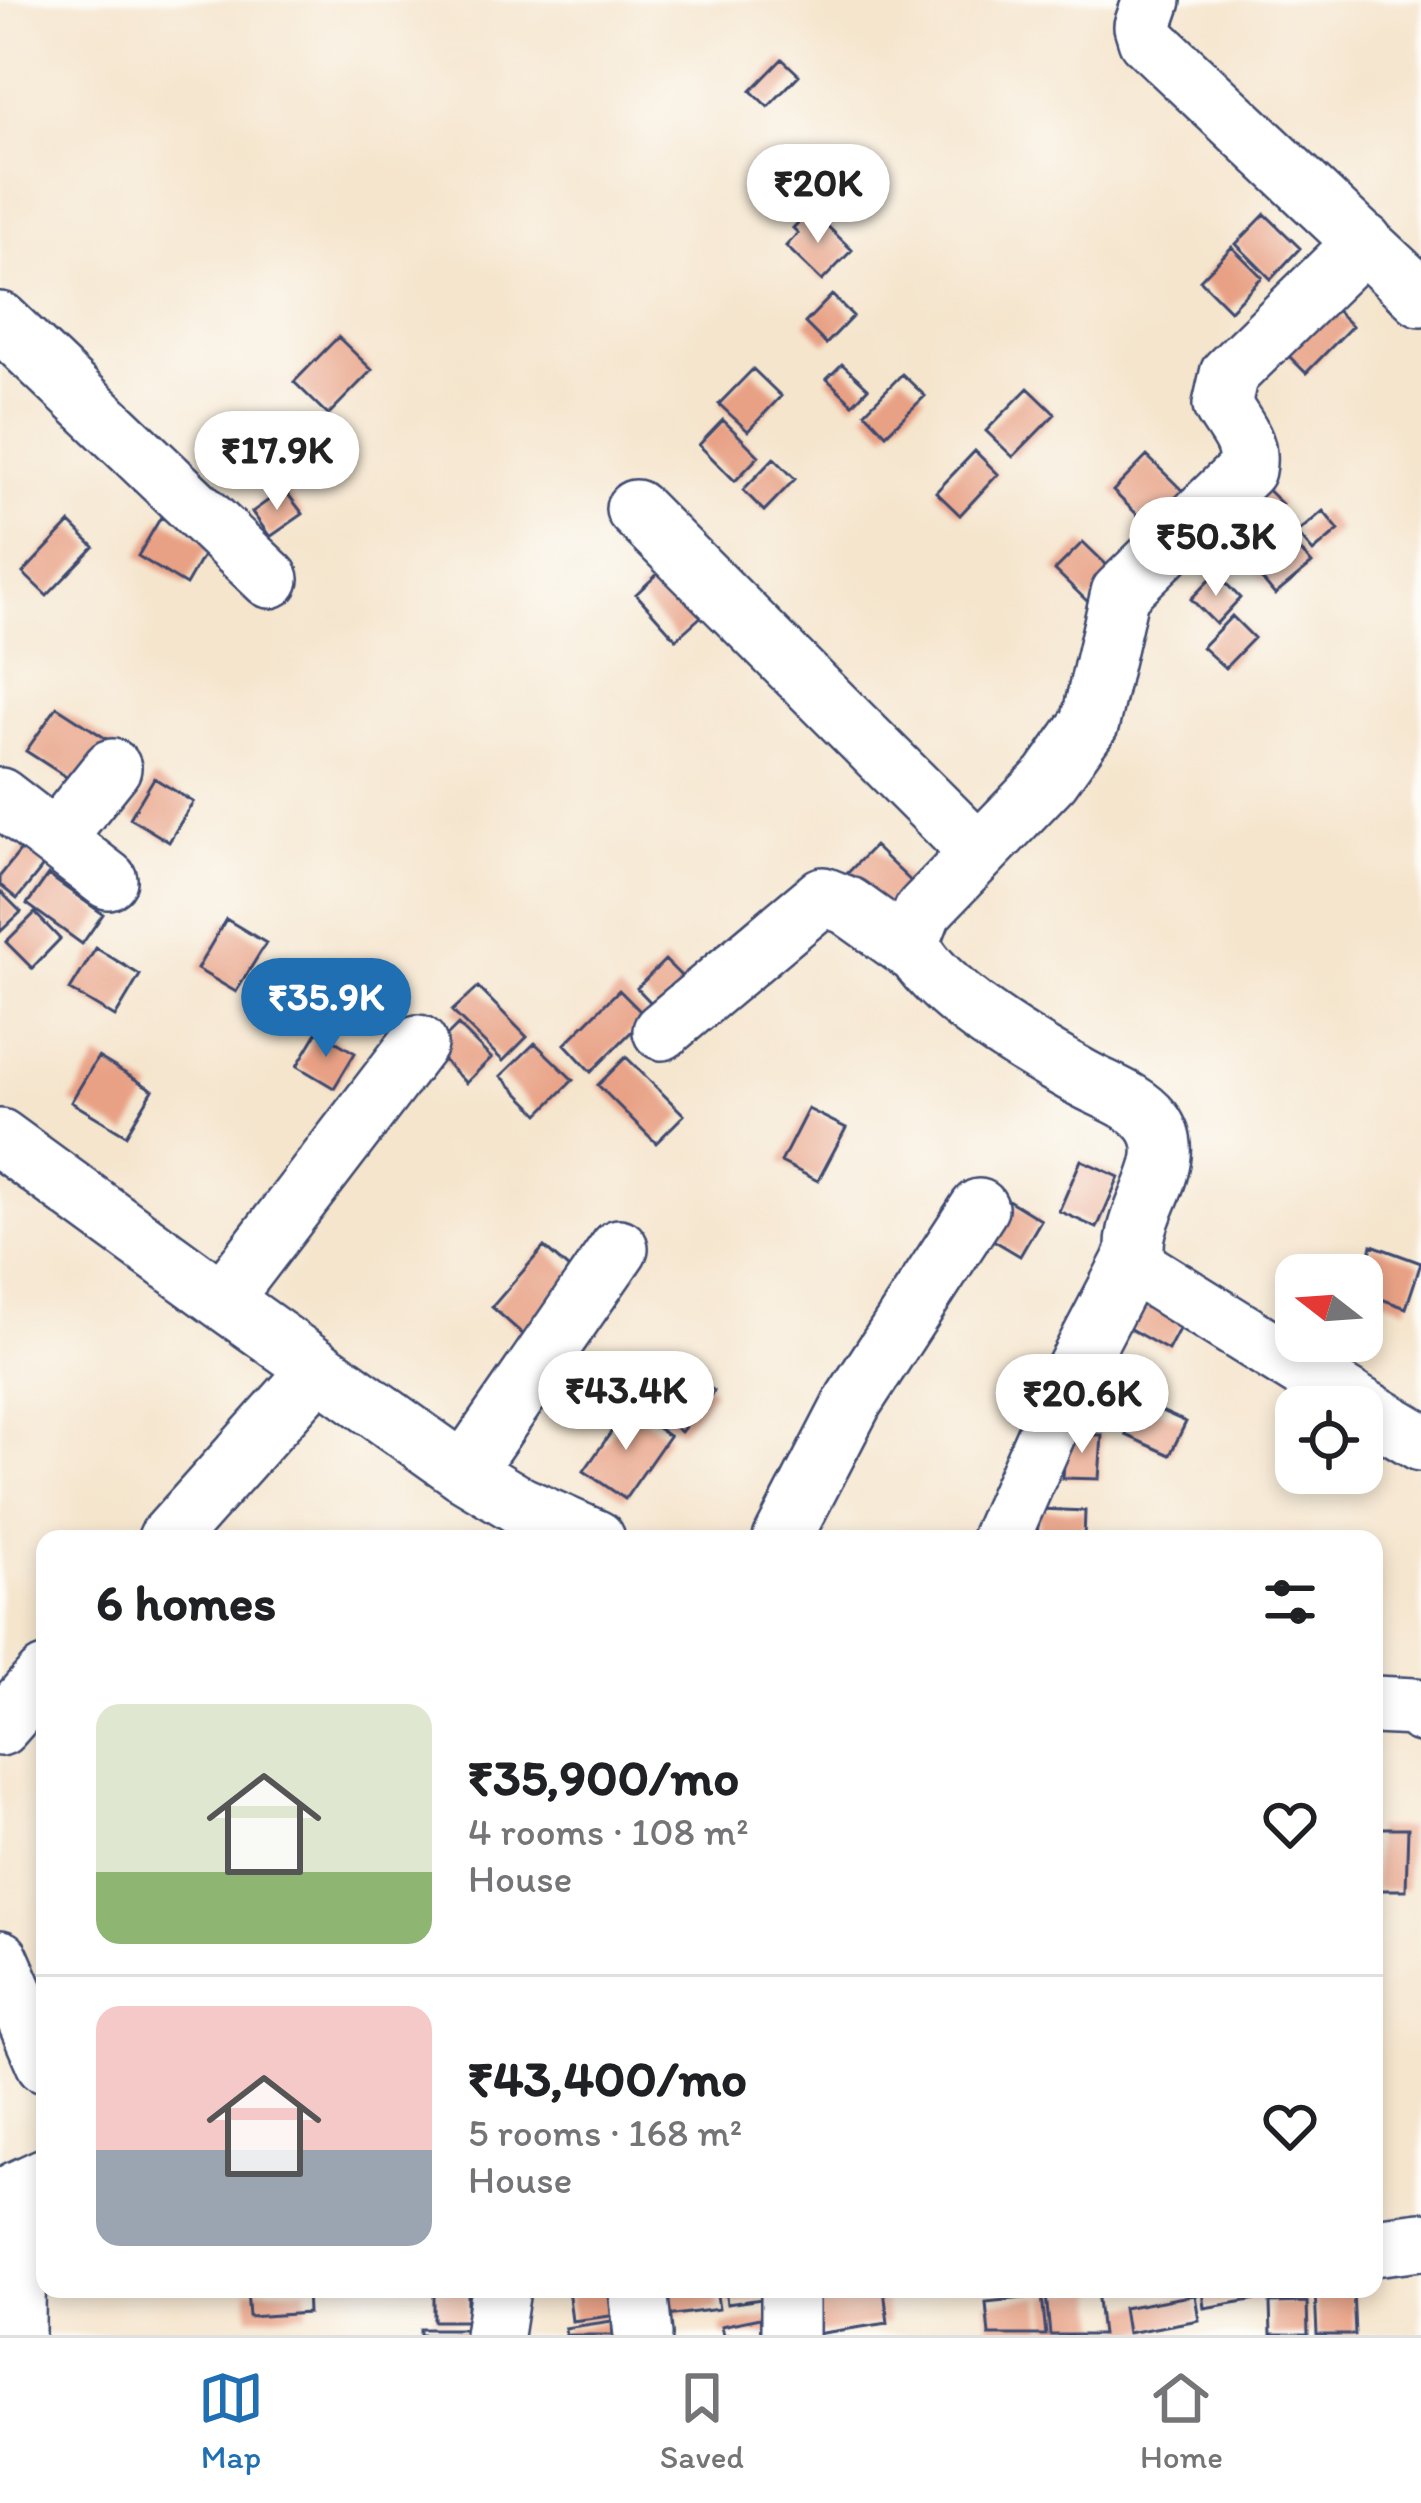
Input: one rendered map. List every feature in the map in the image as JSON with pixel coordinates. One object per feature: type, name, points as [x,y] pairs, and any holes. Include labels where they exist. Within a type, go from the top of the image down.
[{"type":"street","points":[[1152,0],[1143,26],[1147,39],[1421,297]]},
{"type":"street","points":[[914,953],[910,942],[923,911],[1051,778],[1090,723],[1120,593],[1246,470],[1249,453],[1243,434],[1222,405],[1229,374],[1364,242]]},
{"type":"street","points":[[0,321],[270,579]]},
{"type":"street","points":[[635,509],[978,852]]},
{"type":"street","points":[[108,880],[19,824],[112,768]]},
{"type":"street","points":[[662,1031],[823,896],[848,906],[914,953],[941,981],[1019,1040],[1132,1104],[1156,1127],[1161,1165],[1135,1235],[1134,1256],[1073,1373],[1004,1530]]},
{"type":"street","points":[[222,1300],[418,1044]]},
{"type":"street","points":[[0,1138],[464,1472],[519,1505],[576,1530]]},
{"type":"street","points":[[787,1530],[854,1400],[979,1208]]},
{"type":"street","points":[[464,1472],[619,1248]]},
{"type":"street","points":[[1134,1256],[1140,1269],[1162,1285],[1328,1386]]},
{"type":"street","points":[[175,1530],[318,1370]]},
{"type":"street","points":[[1383,1419],[1421,1442]]},
{"type":"street","points":[[0,1727],[36,1686]]},
{"type":"street","points":[[1383,1705],[1415,1707],[1421,1713]]},
{"type":"street","points":[[0,1959],[36,2042]]},
{"type":"street","points":[[16,2335],[17,2191],[36,2182]]},
{"type":"street","points":[[1383,2246],[1421,2241]]},
{"type":"street","points":[[494,2335],[500,2298]]},
{"type":"street","points":[[639,2298],[643,2335]]},
{"type":"street","points":[[790,2298],[790,2335]]},
{"type":"building","points":[[782,59],[799,75],[768,107],[751,91]]},
{"type":"building","points":[[811,210],[852,250],[822,281],[786,246],[798,233],[793,228]]},
{"type":"building","points":[[1265,214],[1300,248],[1271,279],[1236,244]]},
{"type":"building","points":[[1232,247],[1262,277],[1230,310],[1200,280]]},
{"type":"building","points":[[1316,291],[1352,326],[1306,373],[1271,338]]},
{"type":"building","points":[[832,295],[853,316],[826,344],[805,323]]},
{"type":"building","points":[[338,337],[372,370],[328,415],[294,382]]},
{"type":"building","points":[[842,364],[868,388],[853,404],[827,379]]},
{"type":"building","points":[[753,369],[781,396],[748,431],[719,404]]},
{"type":"building","points":[[902,374],[925,396],[886,434],[865,412]]},
{"type":"building","points":[[1028,388],[1055,414],[1013,457],[986,431]]},
{"type":"building","points":[[723,420],[759,456],[735,481],[699,445]]},
{"type":"building","points":[[975,451],[998,474],[960,515],[936,492]]},
{"type":"building","points":[[1147,456],[1189,497],[1155,532],[1113,491]]},
{"type":"building","points":[[774,458],[795,479],[764,511],[743,490]]},
{"type":"building","points":[[1256,479],[1282,504],[1246,542],[1220,517]]},
{"type":"building","points":[[284,489],[303,514],[270,537],[252,512]]},
{"type":"building","points":[[1323,511],[1339,530],[1313,552],[1297,533]]},
{"type":"building","points":[[161,517],[209,545],[186,585],[138,556]]},
{"type":"building","points":[[70,523],[94,547],[47,596],[23,573]]},
{"type":"building","points":[[1281,527],[1312,564],[1275,595],[1244,558]]},
{"type":"building","points":[[1083,542],[1117,575],[1089,603],[1055,570]]},
{"type":"building","points":[[674,559],[715,604],[676,639],[636,594]]},
{"type":"building","points":[[1216,573],[1240,598],[1216,624],[1191,599]]},
{"type":"building","points":[[1232,616],[1254,638],[1225,668],[1202,647]]},
{"type":"building","points":[[57,707],[119,747],[85,789],[26,751]]},
{"type":"building","points":[[154,778],[193,802],[169,842],[130,818]]},
{"type":"building","points":[[24,846],[46,863],[17,899],[0,885],[0,876]]},
{"type":"building","points":[[874,846],[921,891],[887,926],[841,880]]},
{"type":"building","points":[[48,875],[103,914],[82,944],[27,904]]},
{"type":"building","points":[[0,891],[21,912],[0,932]]},
{"type":"building","points":[[35,913],[60,939],[32,968],[6,942]]},
{"type":"building","points":[[226,919],[266,943],[236,992],[197,969]]},
{"type":"building","points":[[96,948],[140,975],[115,1017],[70,990]]},
{"type":"building","points":[[665,960],[687,982],[658,1010],[637,988]]},
{"type":"building","points":[[478,987],[527,1037],[503,1061],[452,1011]]},
{"type":"building","points":[[619,990],[646,1017],[591,1072],[565,1044]]},
{"type":"building","points":[[458,1025],[491,1058],[466,1083],[433,1050]]},
{"type":"building","points":[[318,1031],[355,1053],[334,1088],[297,1066]]},
{"type":"building","points":[[535,1043],[573,1080],[539,1114],[501,1076]]},
{"type":"building","points":[[98,1057],[153,1090],[126,1135],[71,1102]]},
{"type":"building","points":[[626,1057],[684,1115],[656,1143],[598,1085]]},
{"type":"building","points":[[808,1109],[846,1128],[818,1181],[781,1162]]},
{"type":"building","points":[[1081,1160],[1119,1177],[1097,1228],[1059,1211]]},
{"type":"building","points":[[1005,1198],[1041,1220],[1020,1256],[983,1234]]},
{"type":"building","points":[[1372,1245],[1421,1263],[1406,1308],[1383,1300],[1383,1254],[1370,1254]]},
{"type":"building","points":[[544,1247],[586,1284],[534,1344],[492,1307]]},
{"type":"building","points":[[1145,1286],[1189,1310],[1168,1350],[1123,1325]]},
{"type":"building","points":[[676,1361],[714,1391],[681,1432],[643,1402]]},
{"type":"building","points":[[1141,1402],[1186,1422],[1170,1455],[1126,1435]]},
{"type":"building","points":[[628,1408],[669,1436],[625,1499],[584,1471]]},
{"type":"building","points":[[1066,1434],[1102,1435],[1099,1479],[1063,1478]]},
{"type":"building","points":[[1039,1509],[1085,1511],[1084,1530],[1038,1530]]},
{"type":"building","points":[[1383,1828],[1408,1828],[1406,1890],[1383,1890]]},
{"type":"building","points":[[248,2298],[307,2298],[308,2313],[249,2317]]},
{"type":"building","points":[[434,2298],[468,2298],[468,2321],[434,2321]]},
{"type":"building","points":[[569,2298],[615,2298],[618,2315],[572,2321]]},
{"type":"building","points":[[656,2298],[717,2298],[719,2309],[659,2317]]},
{"type":"building","points":[[726,2298],[768,2298],[727,2304]]},
{"type":"building","points":[[812,2298],[885,2298],[888,2323],[816,2334]]},
{"type":"building","points":[[1042,2298],[1046,2335],[989,2335],[986,2302]]},
{"type":"building","points":[[1046,2298],[1098,2298],[1102,2335],[1050,2335]]},
{"type":"building","points":[[1195,2298],[1199,2320],[1127,2333],[1123,2308]]},
{"type":"building","points":[[1203,2298],[1263,2298],[1204,2308]]},
{"type":"building","points":[[1315,2298],[1353,2298],[1355,2335],[1317,2335]]},
{"type":"building","points":[[1307,2302],[1308,2335],[1271,2335],[1270,2303]]},
{"type":"building","points":[[774,2315],[778,2335],[723,2335],[721,2326]]},
{"type":"building","points":[[612,2321],[613,2335],[566,2335],[565,2328]]},
{"type":"building","points":[[420,2329],[467,2329],[467,2335],[420,2335]]}]
